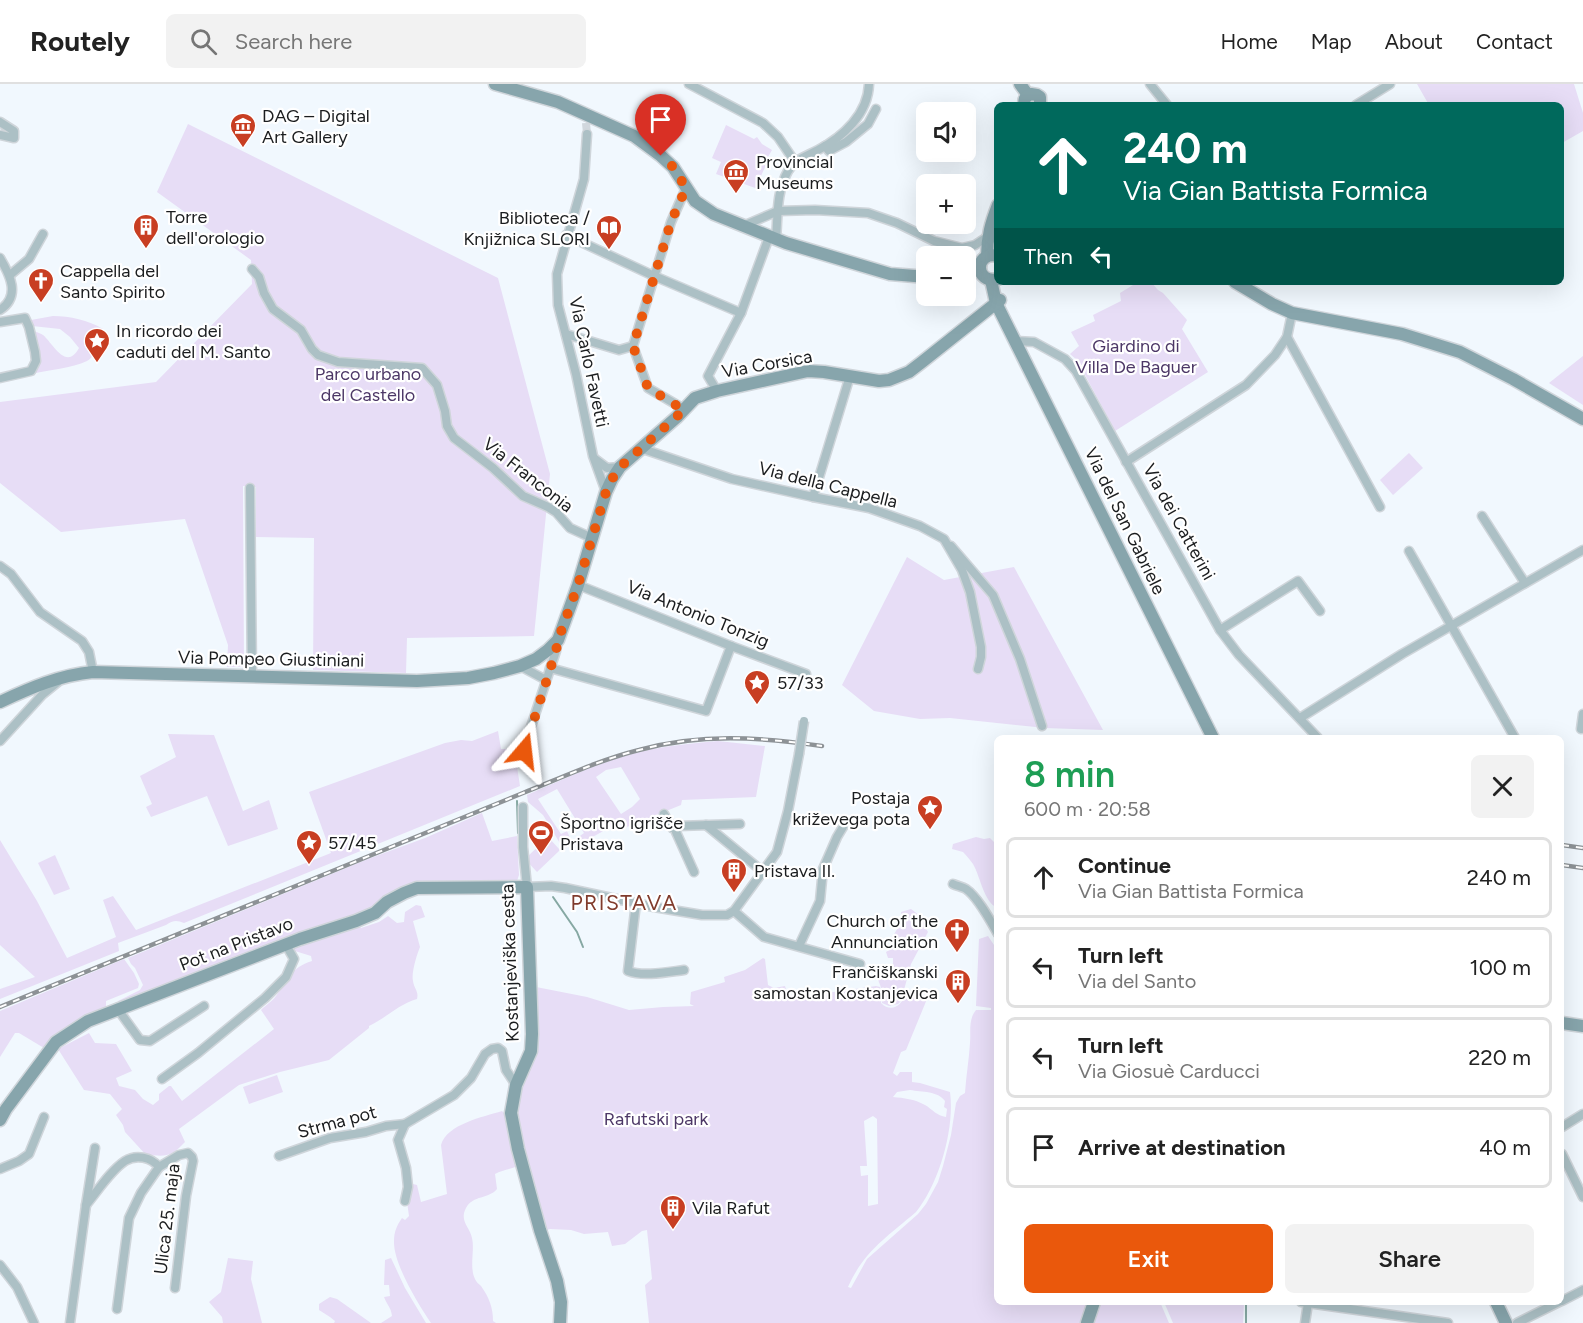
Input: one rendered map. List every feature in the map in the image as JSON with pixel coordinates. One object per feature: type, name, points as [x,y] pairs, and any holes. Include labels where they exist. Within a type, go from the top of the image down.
[{"type":"main road","points":[[495,84],[558,102],[586,118],[634,136],[673,167],[695,201],[714,214],[772,238],[890,274],[916,276]]},
{"type":"main road","points":[[1020,84],[1032,97]]},
{"type":"main road","points":[[994,215],[987,237],[992,256],[981,261],[980,267],[984,278],[994,280]]},
{"type":"main road","points":[[976,269],[980,267]]},
{"type":"main road","name":"Via del San Gabriele","points":[[996,285],[998,301],[1015,340],[1212,735]]},
{"type":"main road","points":[[1240,285],[1292,314],[1402,334],[1460,352],[1583,418]]},
{"type":"main road","name":"Via Corsica","points":[[684,410],[695,398],[717,391],[808,371],[879,381],[900,377],[998,301]]},
{"type":"main road","points":[[558,640],[578,585],[606,492],[620,467],[684,410]]},
{"type":"main road","name":"Via Pompeo Giustiniani","points":[[64,677],[93,672],[417,681],[468,678],[520,666],[536,659],[558,640]]},
{"type":"main road","points":[[0,702],[64,677]]},
{"type":"main road","name":"Pot na Pristavo","points":[[0,1120],[56,1042],[88,1021],[117,1008],[356,921],[375,913],[387,902],[417,888],[528,887]]},
{"type":"main road","name":"Kostanjeviška cesta","points":[[528,887],[531,1051],[516,1085],[511,1113],[518,1149],[540,1230],[557,1281],[561,1302],[560,1323]]},
{"type":"main road","points":[[1564,1023],[1583,1026]]},
{"type":"main road","points":[[1087,1323],[1093,1305]]},
{"type":"main road","points":[[1497,1305],[1506,1323]]},
{"type":"street","points":[[717,391],[708,376],[741,313],[772,238],[778,211],[779,192],[788,170],[795,162],[825,146],[857,119],[865,107],[869,84]]},
{"type":"street","points":[[1150,84],[1165,102]]},
{"type":"street","points":[[1360,102],[1378,87],[1390,84]]},
{"type":"street","points":[[691,85],[763,123],[778,137],[795,162]]},
{"type":"street","points":[[825,146],[829,151],[846,142],[868,124],[876,109]]},
{"type":"street","points":[[0,122],[14,131],[14,138],[0,135]]},
{"type":"street","name":"Via Carlo Favetti","points":[[587,134],[584,179],[556,274],[558,305],[576,374],[593,456],[606,492]]},
{"type":"street","points":[[684,410],[648,388],[633,346],[671,222],[686,188]]},
{"type":"street","points":[[743,226],[778,211],[815,210],[868,213],[897,223],[934,241],[962,248],[975,245],[987,237]]},
{"type":"street","points":[[10,275],[29,259],[44,234]]},
{"type":"street","points":[[566,235],[741,313]]},
{"type":"street","points":[[0,258],[10,275],[12,285],[10,299],[0,310]]},
{"type":"street","name":"Via Franconia","points":[[252,269],[260,277],[264,293],[273,309],[301,330],[318,355],[338,362],[422,368],[437,385],[447,426],[454,438],[494,468],[523,496],[548,507],[556,512],[570,528],[592,538]]},
{"type":"street","points":[[1126,462],[1246,385],[1275,355],[1287,336],[1292,314]]},
{"type":"street","points":[[0,322],[25,318],[36,361],[31,371],[0,378]]},
{"type":"street","points":[[566,334],[619,350],[633,346]]},
{"type":"street","points":[[1287,336],[1380,507]]},
{"type":"street","name":"Via dei Catterini","points":[[1015,340],[1034,342],[1057,353],[1076,371],[1220,630],[1239,655],[1316,735]]},
{"type":"street","points":[[813,497],[850,376]]},
{"type":"street","name":"Via della Cappella","points":[[640,448],[732,479],[869,508],[920,526],[944,539]]},
{"type":"street","name":"Via Carlo Favetti","points":[[593,456],[606,468],[620,467]]},
{"type":"street","points":[[250,488],[252,677]]},
{"type":"street","points":[[1482,516],[1525,583]]},
{"type":"street","points":[[944,539],[962,570],[970,592],[981,646],[978,669]]},
{"type":"street","points":[[944,539],[993,595],[1020,659],[1042,726]]},
{"type":"street","points":[[1300,718],[1402,654],[1583,550]]},
{"type":"street","points":[[1409,551],[1513,735]]},
{"type":"street","points":[[0,566],[11,574],[40,612],[82,641],[89,652],[93,672]]},
{"type":"street","points":[[1220,630],[1298,581],[1320,611]]},
{"type":"street","name":"Via Antonio Tonzig","points":[[578,585],[806,674]]},
{"type":"street","points":[[524,751],[558,640]]},
{"type":"street","points":[[550,668],[706,711],[731,646]]},
{"type":"street","points":[[520,666],[546,680]]},
{"type":"street","name":"Via Pompeo Giustiniani","points":[[0,741],[42,695],[64,677]]},
{"type":"street","points":[[1581,729],[1583,714]]},
{"type":"street","points":[[528,887],[565,888],[702,915],[727,915],[734,911],[777,852],[800,754],[804,721]]},
{"type":"street","name":"Kostanjeviška cesta","points":[[523,807],[523,847],[528,887]]},
{"type":"street","points":[[664,814],[672,828],[740,824]]},
{"type":"street","points":[[706,825],[762,871]]},
{"type":"street","points":[[799,946],[820,901],[823,868],[843,827]]},
{"type":"street","points":[[677,828],[678,839],[694,872]]},
{"type":"street","points":[[953,885],[966,889],[994,927]]},
{"type":"street","points":[[636,903],[628,971],[658,973],[684,970]]},
{"type":"street","points":[[734,911],[764,937],[860,964]]},
{"type":"street","points":[[162,1079],[198,1053],[265,998],[286,976],[294,959],[286,945]]},
{"type":"street","points":[[117,1008],[140,1040],[150,1041],[204,1006]]},
{"type":"street","name":"Strma pot","points":[[279,1156],[330,1138],[405,1124],[454,1095],[471,1078],[485,1054],[492,1049],[498,1048],[502,1051],[506,1070],[516,1085]]},
{"type":"street","points":[[1564,1126],[1583,1114]]},
{"type":"street","points":[[0,1169],[19,1161],[28,1154],[44,1118]]},
{"type":"street","name":"Strma pot","points":[[405,1124],[398,1140],[406,1168],[408,1187],[405,1201]]},
{"type":"street","points":[[70,1323],[95,1148]]},
{"type":"street","name":"Ulica 25. maja","points":[[117,1309],[129,1218],[141,1193],[159,1167],[179,1155],[188,1153],[193,1161],[186,1196],[175,1288]]},
{"type":"street","name":"Ulica 25. maja","points":[[86,1205],[111,1174],[126,1160],[142,1156],[155,1162],[159,1167]]},
{"type":"street","points":[[1564,1158],[1583,1197]]},
{"type":"street","points":[[0,1265],[17,1287],[34,1323]]},
{"type":"street","points":[[1564,1299],[1583,1290]]},
{"type":"street","points":[[1304,1305],[1305,1323]]},
{"type":"street","points":[[1317,1305],[1417,1321],[1448,1323]]},
{"type":"street","points":[[1517,1323],[1552,1305]]},
{"type":"green space","points":[[1417,84],[1574,84],[1583,113],[1583,131],[1564,142],[1564,102],[1427,102]]},
{"type":"green space","name":"Parco urbano del Castello","points":[[188,124],[498,278],[550,474],[534,636],[407,638],[406,673],[313,670],[314,538],[256,537],[256,487],[243,486],[244,667],[227,667],[228,645],[185,519],[61,532],[0,483],[0,402],[156,382],[252,284],[251,260],[157,192]]},
{"type":"green space","points":[[726,125],[754,139],[757,137],[762,144],[772,150],[758,189],[716,174],[721,162],[712,158]]},
{"type":"green space","name":"Giardino di Villa De Baguer","points":[[1133,285],[1154,285],[1163,293],[1187,320],[1182,329],[1208,372],[1115,431],[1077,360],[1070,354],[1079,346],[1071,332],[1095,321],[1093,315],[1121,301],[1120,293]]},
{"type":"green space","points":[[53,316],[79,319],[103,329],[101,342],[97,351],[87,361],[32,374],[33,331],[43,335],[64,356],[74,355],[79,348],[60,329],[32,326],[31,320]]},
{"type":"green space","points":[[1583,356],[1583,405],[1549,383]]},
{"type":"green space","points":[[1409,453],[1423,468],[1393,495],[1380,480]]},
{"type":"green space","points":[[907,557],[944,580],[1014,567],[1103,730],[1045,728],[950,718],[920,719],[874,711],[842,685]]},
{"type":"green space","points":[[498,731],[501,749],[516,749],[520,786],[184,923],[173,921],[118,943],[119,951],[0,999],[0,989],[35,977],[0,945],[0,840],[37,901],[67,958],[116,937],[103,900],[113,896],[136,930],[331,853],[309,792],[445,743],[461,740],[472,741]]},
{"type":"green space","points":[[168,734],[214,735],[243,811],[269,800],[278,829],[228,846],[207,796],[151,817],[146,807],[152,804],[140,776],[176,757]]},
{"type":"green space","points":[[718,741],[765,746],[756,797],[682,800],[681,805],[627,827],[623,820],[578,847],[573,841],[584,833],[557,789],[538,799],[561,834],[567,831],[572,842],[564,850],[543,815],[528,802],[527,795],[621,757],[677,745]],"holes":[[[621,767],[640,799],[621,814],[596,777],[606,770]]]},
{"type":"green space","points":[[482,813],[492,841],[517,836],[519,875],[517,881],[447,882],[342,923],[292,935],[278,943],[119,1003],[118,1001],[140,990],[143,985],[128,958]]},
{"type":"green space","name":"Športno igrišče Pristava","points":[[548,837],[560,850],[537,872],[525,859]]},
{"type":"green space","points":[[976,837],[990,838],[994,842],[994,906],[988,900],[971,861],[963,852],[952,849],[953,844]]},
{"type":"green space","points":[[55,855],[70,889],[54,895],[38,863]]},
{"type":"green space","points":[[416,905],[421,906],[425,917],[413,921],[420,947],[413,973],[417,999],[404,1004],[369,1026],[329,1060],[239,1085],[179,1129],[185,1142],[172,1153],[164,1156],[146,1155],[125,1132],[116,1115],[122,1109],[110,1094],[84,1090],[58,1049],[89,1033],[95,1043],[116,1044],[132,1071],[116,1078],[119,1086],[135,1090],[153,1105],[159,1100],[159,1094],[171,1086],[182,1101],[274,1029],[261,1010],[274,998],[295,970],[312,961],[311,956],[295,951],[300,943],[358,924],[361,928],[379,922],[388,916],[397,923],[404,922],[405,912]]},
{"type":"green space","points":[[911,909],[927,921],[925,927],[928,932],[911,964],[901,1001],[889,1006],[882,1003],[880,986],[872,969],[875,966],[881,970],[893,965],[893,958],[888,958],[886,952],[891,949],[891,940],[902,920],[901,912]]},
{"type":"green space","name":"Rafutski park","points":[[988,936],[994,945],[994,1305],[1089,1305],[1084,1323],[649,1323],[645,1285],[652,1279],[647,1230],[642,1231],[625,1244],[612,1246],[608,1232],[584,1234],[571,1230],[543,1231],[511,1113],[537,1051],[531,986],[587,997],[629,1010],[694,1006],[690,1004],[691,992],[725,982],[724,977],[745,970],[763,958],[768,985],[774,988],[785,986],[788,996],[802,994],[805,996],[876,986],[880,987],[881,1003],[889,1008],[899,1005],[905,994],[927,999],[906,1050],[901,1052],[893,1073],[897,1076],[900,1072],[912,1072],[912,1082],[950,1092],[950,1122],[944,1155],[932,1186],[916,1212],[869,1254],[854,1274],[848,1287],[851,1288],[867,1259],[918,1214],[938,1182],[951,1135],[956,1103],[965,1093],[972,1018],[976,1010],[991,1010],[991,1008],[976,1006],[979,939]],"holes":[[[910,1090],[929,1092],[945,1101],[946,1117],[917,1101],[893,1097],[897,1092]],[[873,1116],[877,1119],[878,1204],[868,1206],[868,1175],[861,1176],[860,1166],[867,1166],[864,1121]]]},
{"type":"green space","points":[[124,959],[134,973],[139,984],[138,988],[106,1001],[106,1007],[73,1025],[44,1048],[19,1033],[15,1033],[0,1057],[0,1011]]},
{"type":"green space","points":[[277,1075],[283,1092],[249,1104],[243,1087]]},
{"type":"green space","points":[[502,1111],[506,1115],[518,1166],[495,1174],[497,1189],[473,1201],[464,1213],[472,1238],[473,1274],[488,1298],[493,1321],[496,1323],[431,1323],[407,1283],[395,1250],[394,1238],[397,1226],[402,1218],[405,1220],[409,1216],[407,1202],[409,1183],[417,1185],[421,1202],[447,1194],[441,1145],[445,1138],[450,1132],[467,1122]]},
{"type":"green space","points":[[228,1258],[253,1261],[251,1279],[262,1323],[223,1323],[222,1317],[209,1302],[221,1292]]},
{"type":"green space","points":[[391,1258],[405,1288],[426,1323],[381,1323],[392,1316],[384,1297],[390,1296],[389,1285],[384,1285],[385,1260]]},
{"type":"green space","points":[[330,1297],[337,1299],[371,1323],[334,1323],[335,1321],[319,1310],[319,1304]]},
{"type":"green space","points":[[1097,1305],[1161,1305],[1169,1323],[1090,1323]]},
{"type":"green space","points":[[1165,1305],[1244,1305],[1243,1323],[1173,1323]]},
{"type":"waterway","points":[[517,801],[518,833]]},
{"type":"waterway","points":[[553,897],[577,932],[583,947]]},
{"type":"waterway","points":[[1246,1305],[1246,1323]]},
{"type":"tunnel","points":[[586,123],[587,134]]},
{"type":"railway","points":[[0,1007],[566,775],[624,754],[685,741],[730,738],[776,740],[822,746]]},
{"type":"railway","points":[[1564,845],[1583,848]]},
{"type":"railway","points":[[1564,865],[1583,868]]},
{"type":"place","name":"DAG – Digital Art Gallery","points":[[243,149]]},
{"type":"place","name":"Provincial Museums","points":[[736,195]]},
{"type":"place","name":"Torre dell'orologio","points":[[146,250]]},
{"type":"place","name":"Biblioteca / Knjižnica SLORI","points":[[609,251]]},
{"type":"place","name":"Cappella del Santo Spirito","points":[[41,304]]},
{"type":"place","name":"In ricordo dei caduti del M. Santo","points":[[97,364]]},
{"type":"place","name":"57/33","points":[[757,706]]},
{"type":"place","name":"Postaja križevega pota","points":[[930,831]]},
{"type":"place","name":"Športno igrišče Pristava","points":[[541,856]]},
{"type":"place","name":"57/45","points":[[309,866]]},
{"type":"place","name":"Pristava II.","points":[[734,894]]},
{"type":"place","name":"Church of the Annunciation","points":[[957,954]]},
{"type":"place","name":"Frančiškanski samostan Kostanjevica","points":[[958,1005]]},
{"type":"place","name":"Vila Rafut","points":[[673,1231]]},
{"type":"district","name":"PRISTAVA","points":[[624,902]]},
{"type":"route","points":[[524,751],[558,640],[612,479],[620,467],[684,410],[648,388],[633,346],[671,222],[686,188],[673,167],[661,156]]}]
